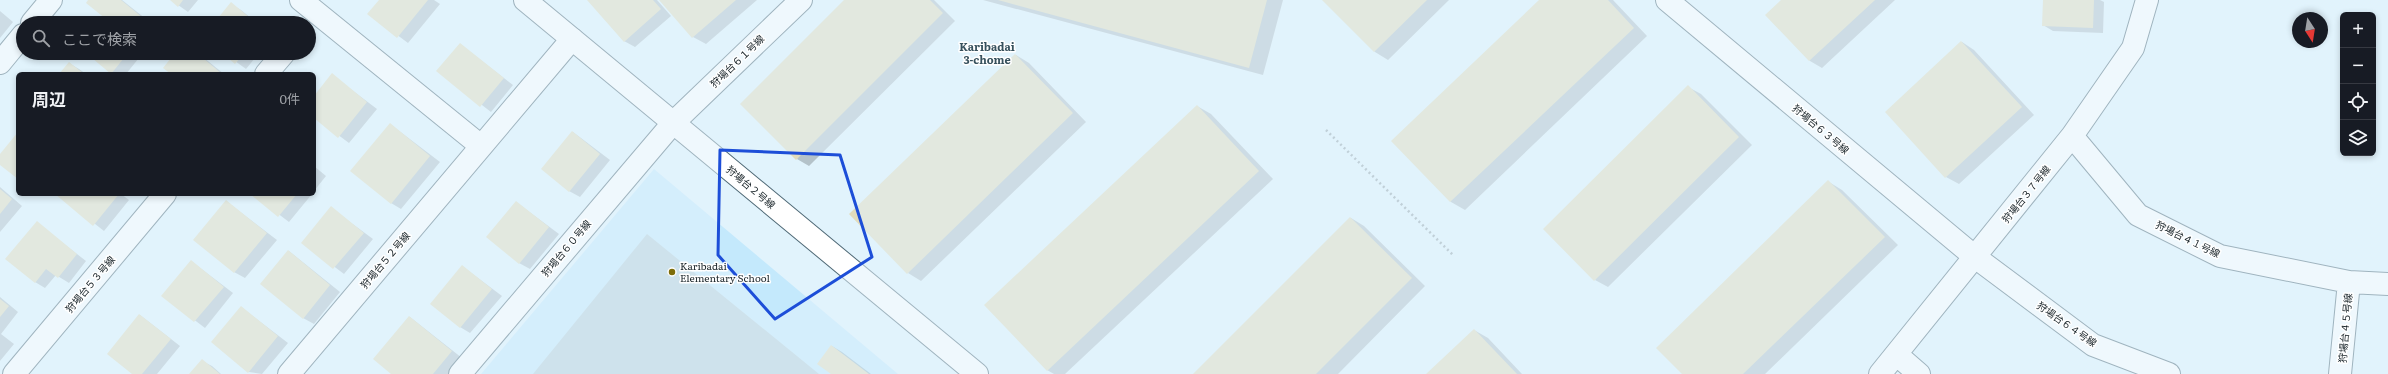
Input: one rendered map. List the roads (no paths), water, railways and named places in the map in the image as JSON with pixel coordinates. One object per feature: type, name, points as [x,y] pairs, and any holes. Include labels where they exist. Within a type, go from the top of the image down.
[{"type":"street","points":[[38,16],[51,0]]},
{"type":"street","name":"狩場台２号線","points":[[525,0],[977,374]]},
{"type":"street","name":"狩場台６１号線","points":[[673,123],[801,0]]},
{"type":"street","name":"狩場台６３号線","points":[[1667,0],[1975,257]]},
{"type":"street","name":"狩場台３７号線","points":[[1880,374],[2072,136],[2133,48],[2147,0]]},
{"type":"street","points":[[316,17],[481,146]]},
{"type":"street","name":"狩場台５２号線","points":[[289,374],[572,39]]},
{"type":"street","points":[[0,63],[16,44]]},
{"type":"street","points":[[268,72],[278,60]]},
{"type":"street","name":"狩場台６０号線","points":[[460,374],[673,123]]},
{"type":"street","name":"狩場台４１号線","points":[[2072,136],[2138,215],[2220,256],[2349,282],[2388,284]]},
{"type":"street","name":"狩場台５３号線","points":[[14,374],[163,196]]},
{"type":"street","name":"狩場台６４号線","points":[[1975,257],[2093,345],[2169,374]]},
{"type":"street","name":"狩場台４５号線","points":[[2340,374],[2349,282]]},
{"type":"street","points":[[1896,354],[1918,374]]},
{"type":"place","name":"Karibadai Elementary School","points":[[672,272]]},
{"type":"district","name":"Karibadai 3-chome","points":[[987,53]]}]
